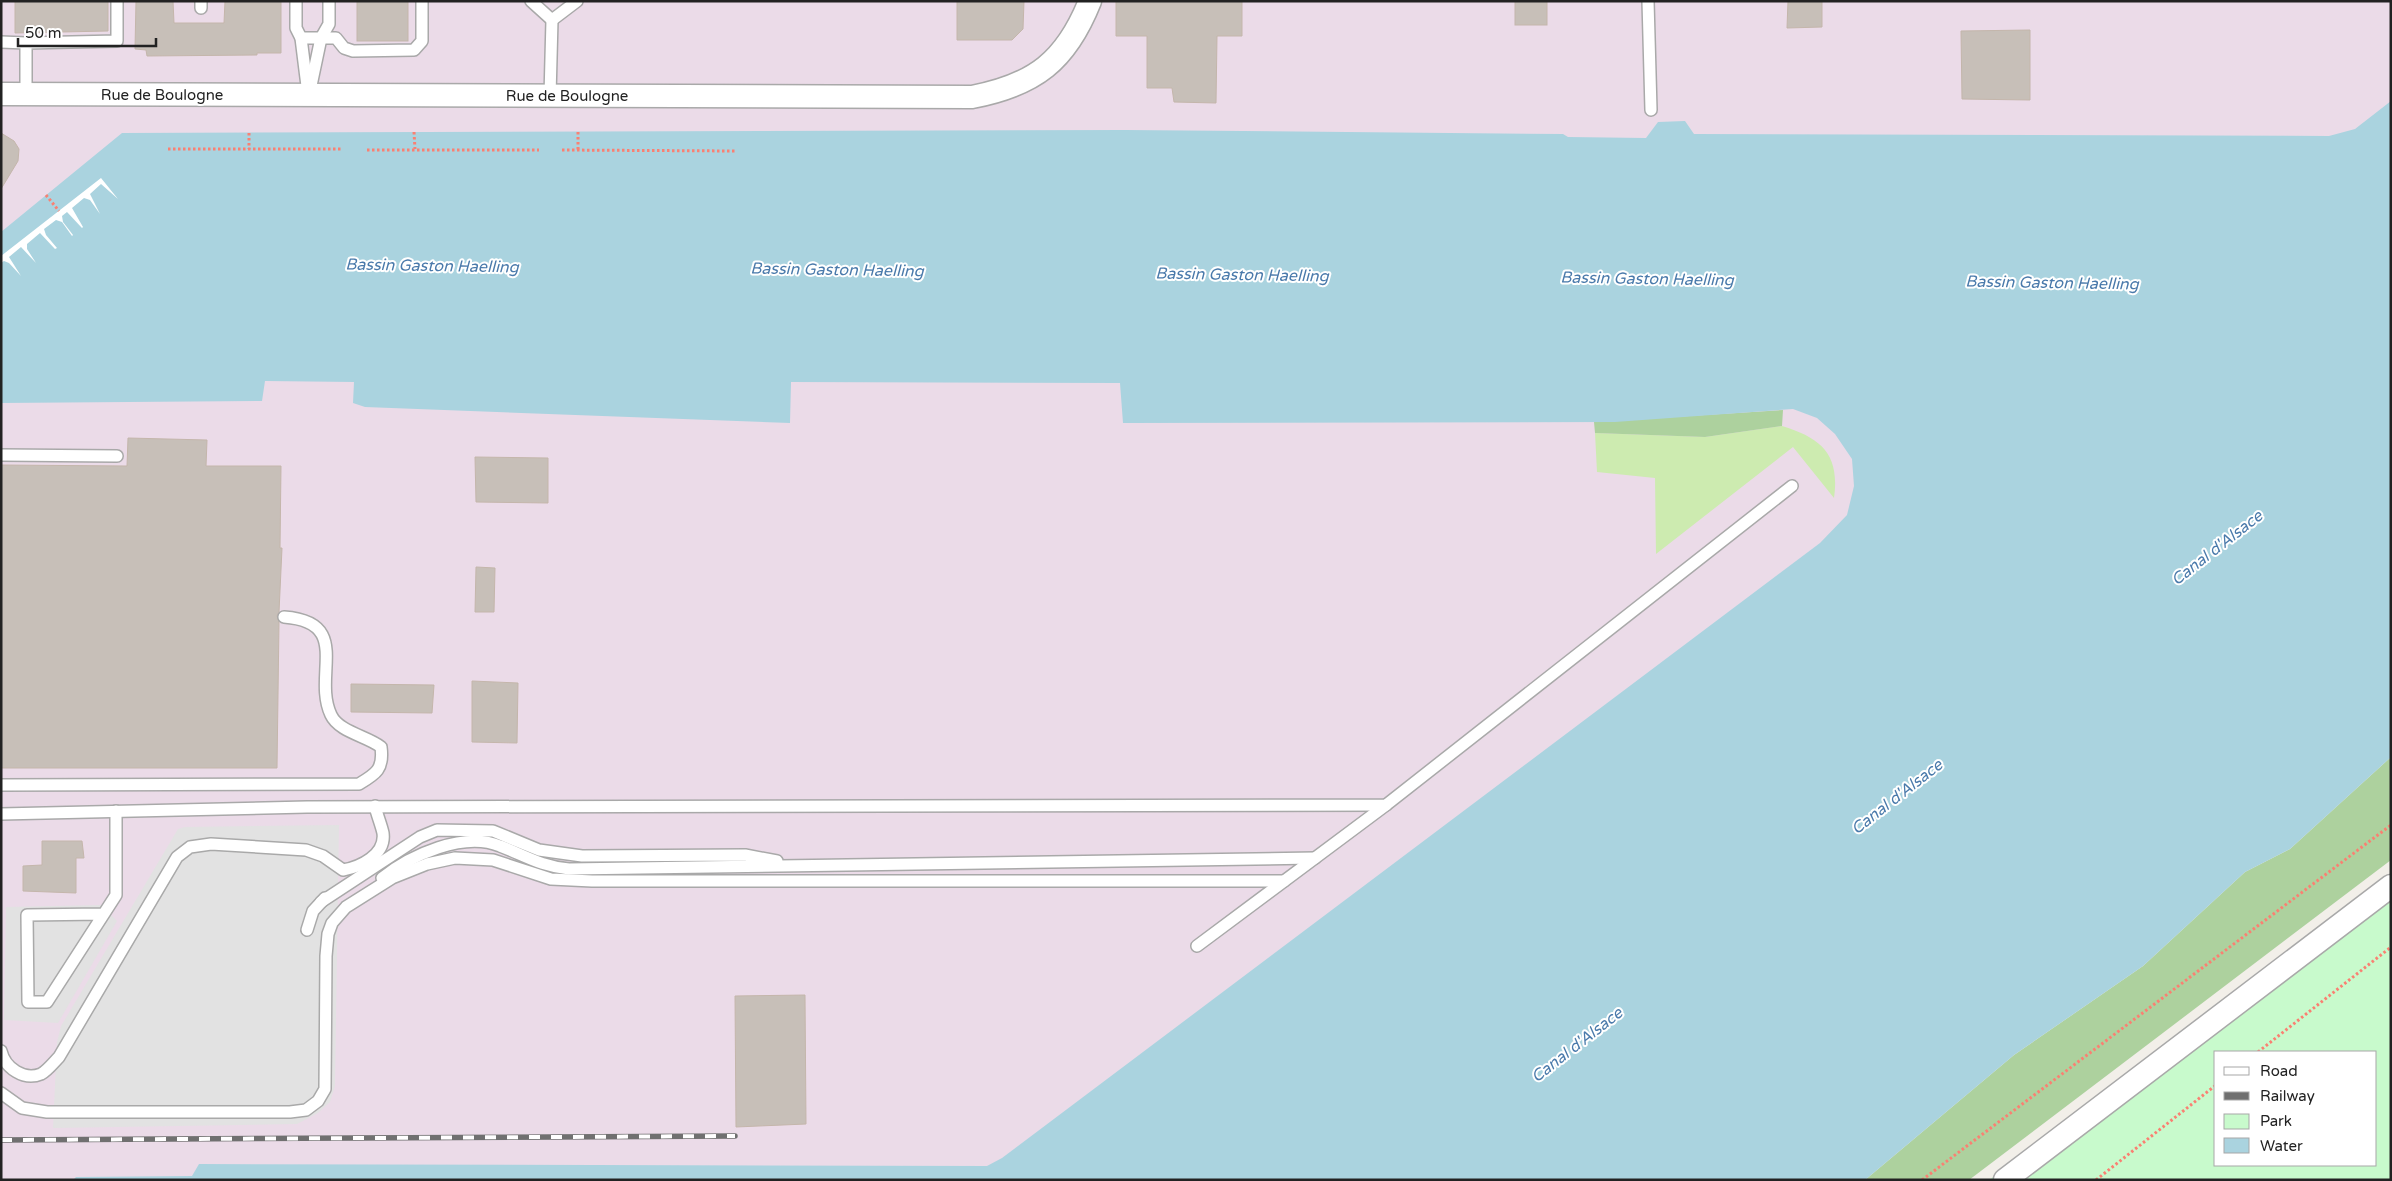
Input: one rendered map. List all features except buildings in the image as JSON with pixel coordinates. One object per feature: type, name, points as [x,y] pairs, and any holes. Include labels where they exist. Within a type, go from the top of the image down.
[{"type":"street","name":"Rue de Boulogne","points":[[1,94],[972,97],[998,92],[1016,85],[1048,66],[1072,40],[1090,1]]},
{"type":"street","points":[[2005,1180],[2391,886]]},
{"type":"lane","points":[[1,42],[117,41],[117,1]]},
{"type":"lane","points":[[296,1],[296,28],[302,38],[309,95]]},
{"type":"lane","points":[[309,95],[321,38],[329,24],[329,1]]},
{"type":"lane","points":[[302,38],[336,38],[344,48],[353,51],[414,50],[422,41],[422,1]]},
{"type":"lane","points":[[531,1],[552,20],[550,96]]},
{"type":"lane","points":[[552,20],[577,1]]},
{"type":"lane","points":[[1648,1],[1651,110]]},
{"type":"lane","points":[[26,43],[26,94]]},
{"type":"lane","points":[[1,455],[117,456]]},
{"type":"lane","points":[[1197,946],[1386,805],[1792,486]]},
{"type":"lane","points":[[1,785],[359,784],[375,775],[383,760],[381,747],[370,739],[340,726],[331,716],[326,698],[324,635],[313,623],[284,617]]},
{"type":"lane","points":[[1,814],[375,806],[1386,805]]},
{"type":"lane","points":[[307,930],[313,911],[356,868],[371,860],[382,844],[383,835],[375,806]]},
{"type":"lane","points":[[102,914],[27,915],[28,1002],[47,1002],[116,895],[116,812]]},
{"type":"lane","points":[[321,902],[420,837],[437,830],[493,831],[539,850],[582,856],[745,855],[802,866]]},
{"type":"lane","points":[[1,1093],[22,1108],[47,1112],[221,1113],[306,1110],[318,1101],[325,1089],[326,956],[328,934],[332,922],[346,907],[399,865],[431,850],[454,844],[474,842],[498,845],[547,866],[569,869],[1315,858]]},
{"type":"lane","points":[[1,1051],[3,1060],[13,1070],[26,1076],[42,1074],[59,1057],[177,857],[190,847],[211,844],[306,850],[323,856],[343,870],[356,868]]},
{"type":"lane","points":[[346,907],[392,878],[427,864],[455,858],[494,860],[551,879],[592,881],[1284,881]]},
{"type":"path","points":[[414,132],[414,149]]},
{"type":"path","points":[[578,132],[578,150]]},
{"type":"path","points":[[248,133],[249,149]]},
{"type":"path","points":[[168,149],[342,149]]},
{"type":"path","points":[[367,150],[539,150]]},
{"type":"path","points":[[562,150],[735,151]]},
{"type":"path","points":[[46,195],[58,211]]},
{"type":"path","points":[[1922,1180],[2391,825]]},
{"type":"path","points":[[2259,1051],[2391,947]]},
{"type":"path","points":[[2096,1180],[2214,1087]]},
{"type":"shaded area","points":[[1,1],[2391,1],[2391,287],[1132,1180],[1,1180]]},
{"type":"shaded area","points":[[339,825],[335,1086],[330,1102],[318,1113],[297,1124],[53,1128],[57,1042],[61,1026],[178,829],[185,827]]},
{"type":"shaded area","points":[[101,905],[117,921],[58,1023],[4,1020],[6,907]]},
{"type":"green space","points":[[1783,410],[1782,426],[1705,437],[1595,433],[1594,422]]},
{"type":"green space","points":[[1782,426],[1808,436],[1825,450],[1831,459],[1834,470],[1834,498],[1793,447],[1656,554],[1655,478],[1597,472],[1595,433],[1705,437]]},
{"type":"green space","points":[[2391,757],[2391,860],[1969,1180],[1865,1180],[2014,1055],[2143,966],[2245,872],[2290,849]]},
{"type":"green space","points":[[2391,885],[2391,1180],[1989,1180]]},
{"type":"water","points":[[2391,101],[2391,757],[2290,849],[2245,872],[2143,966],[2014,1055],[1865,1180],[73,1180],[76,1177],[192,1176],[199,1164],[987,1166],[1002,1158],[1820,543],[1847,515],[1854,486],[1852,459],[1835,434],[1817,418],[1793,409],[1615,422],[1123,423],[1120,383],[791,382],[790,423],[365,407],[353,403],[354,382],[265,381],[262,401],[1,403],[1,232],[122,133],[1125,130],[1563,134],[1568,137],[1646,138],[1658,122],[1685,121],[1694,134],[2329,136],[2355,129]]},
{"type":"pier","points":[[101,178],[118,199],[101,184],[90,194],[100,214],[90,200],[84,198],[72,208],[82,228],[67,212],[62,216],[63,222],[72,236],[62,222],[56,220],[44,229],[46,235],[57,248],[55,249],[40,233],[27,244],[27,249],[36,263],[21,247],[9,257],[21,276],[9,263],[4,261],[1,263],[1,256]]},
{"type":"railway","points":[[1,1140],[735,1136]]},
{"type":"water label","name":"Bassin Gaston Haelling","points":[[432,266]]},
{"type":"water label","name":"Bassin Gaston Haelling","points":[[837,270]]},
{"type":"water label","name":"Bassin Gaston Haelling","points":[[1242,275]]},
{"type":"water label","name":"Bassin Gaston Haelling","points":[[1647,279]]},
{"type":"water label","name":"Bassin Gaston Haelling","points":[[2052,283]]},
{"type":"water label","name":"Canal d'Alsace","points":[[2217,548]]},
{"type":"water label","name":"Canal d'Alsace","points":[[1897,797]]},
{"type":"water label","name":"Canal d'Alsace","points":[[1577,1045]]}]
